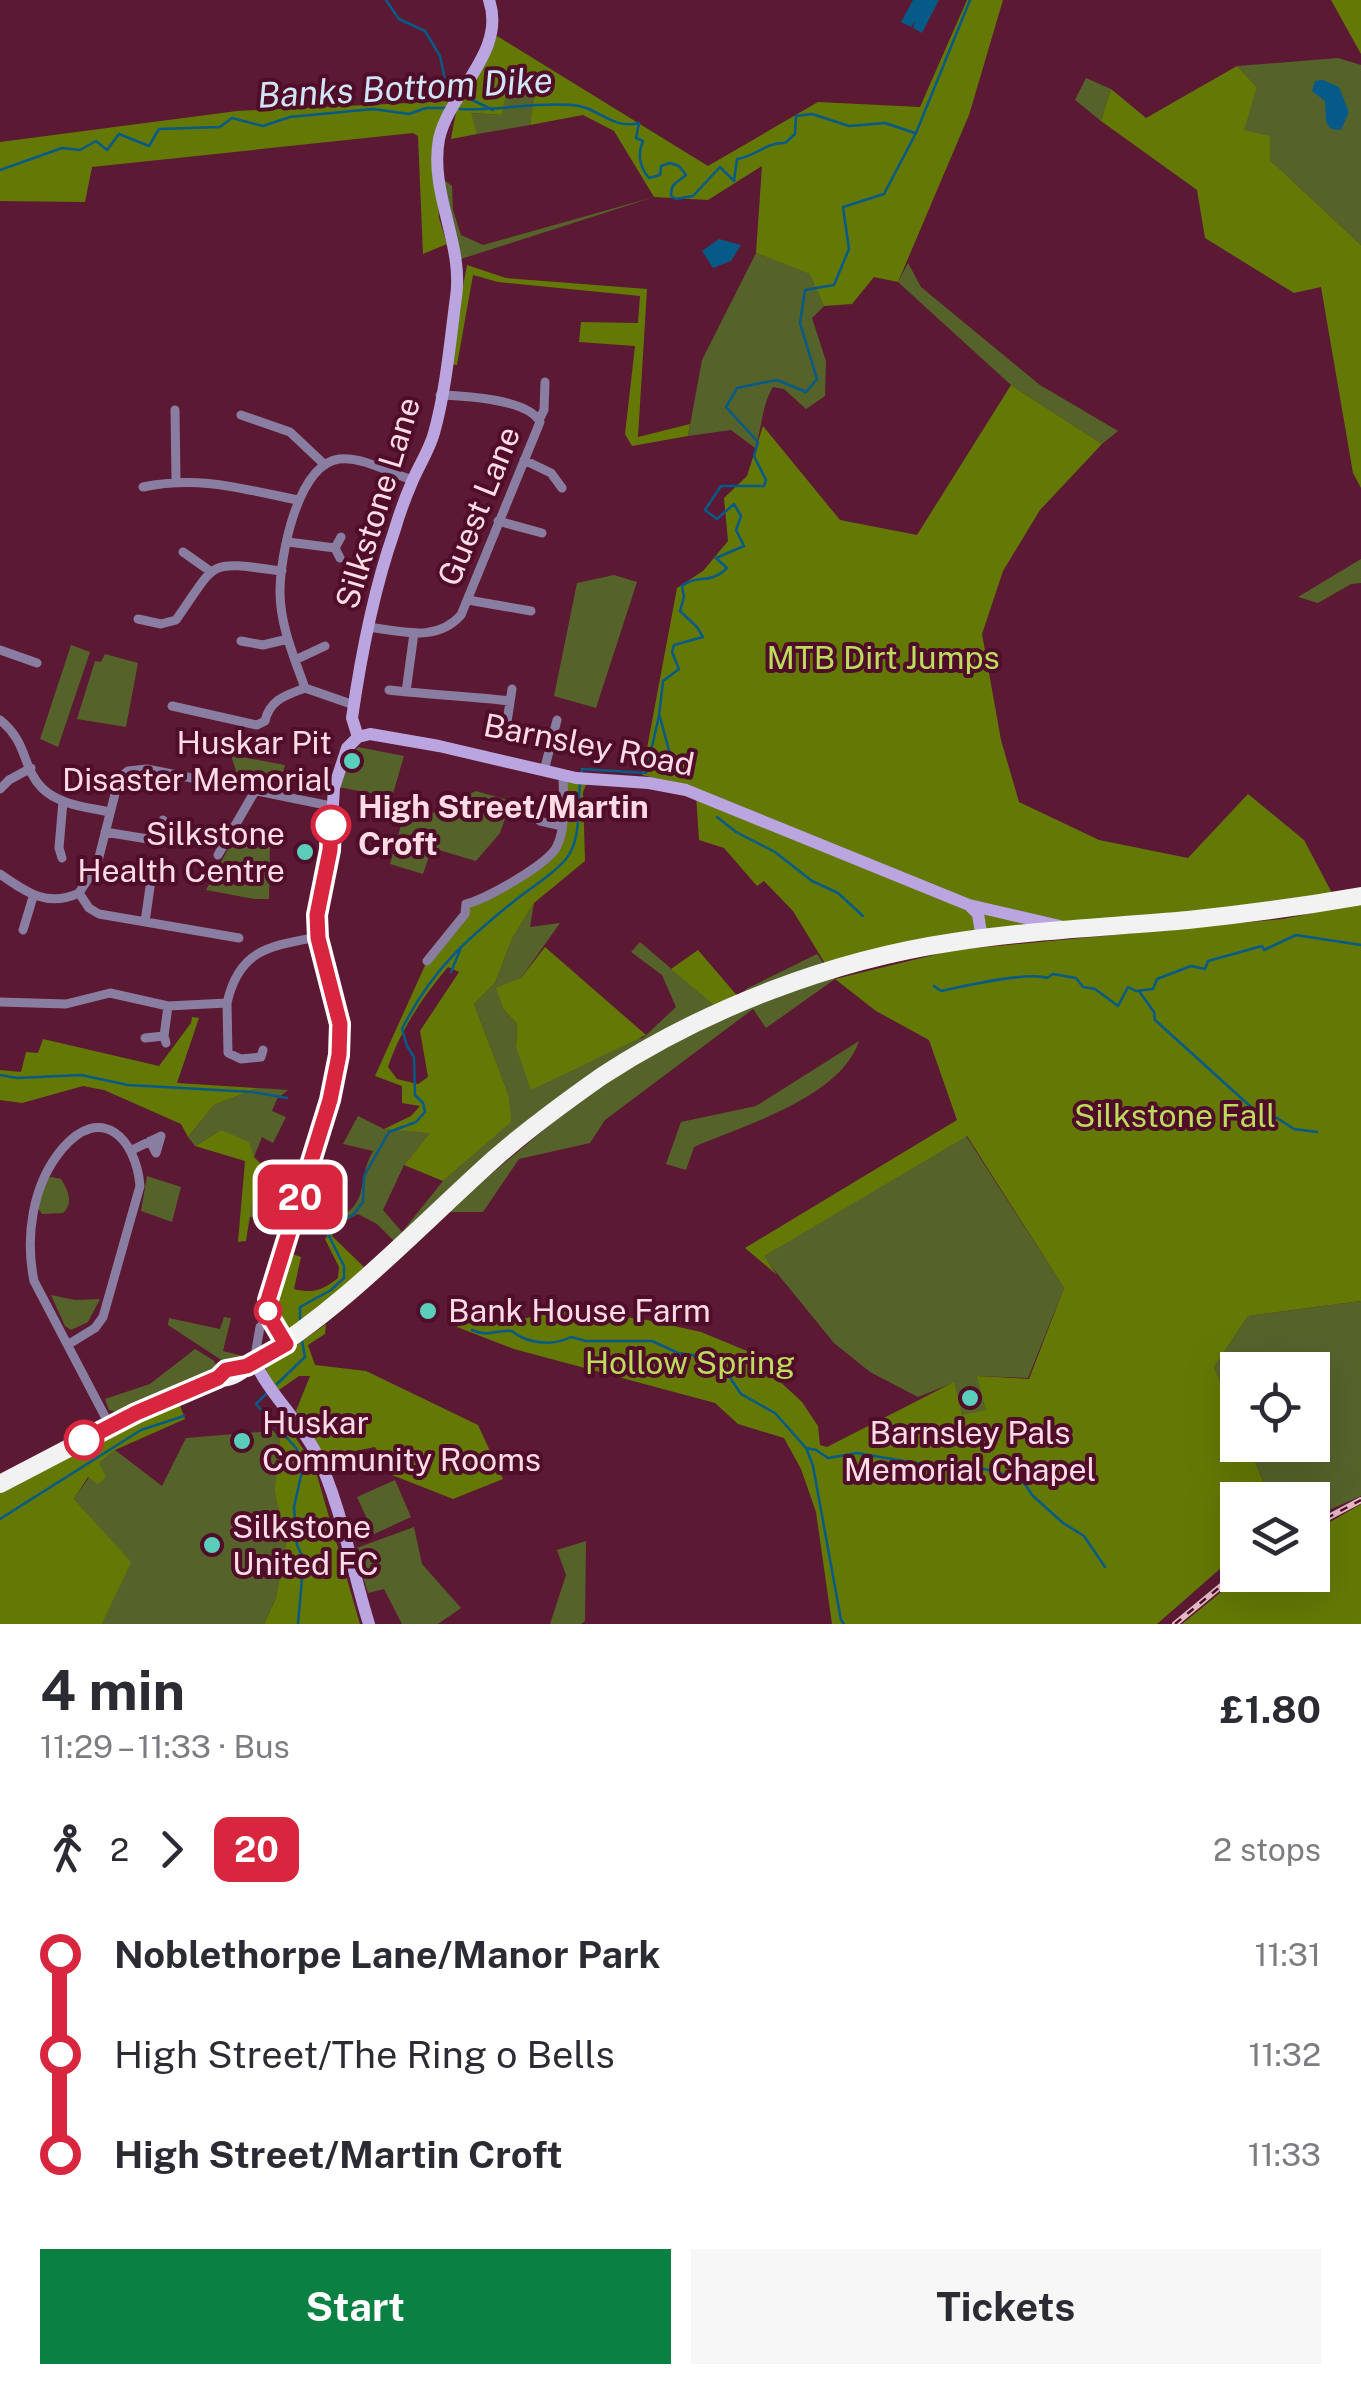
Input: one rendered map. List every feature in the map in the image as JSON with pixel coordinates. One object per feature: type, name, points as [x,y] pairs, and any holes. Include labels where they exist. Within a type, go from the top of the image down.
[{"type":"highway","name":"Barnsley Road","points":[[1073,929],[1190,920],[1361,896]]},
{"type":"highway","points":[[0,1484],[110,1426],[218,1378],[255,1353],[286,1344],[327,1313],[496,1157],[555,1109],[650,1047],[784,986],[877,959],[982,938],[1073,929]]},
{"type":"street","name":"Silkstone Lane","points":[[358,737],[352,718],[368,627],[392,536],[432,439],[457,291],[457,265],[444,216],[440,138],[491,32],[494,17],[489,0]]},
{"type":"street","points":[[540,418],[542,386]]},
{"type":"street","name":"Guest Lane","points":[[368,627],[437,632],[450,628],[462,615],[540,418],[496,400],[440,395]]},
{"type":"street","points":[[176,480],[178,415]]},
{"type":"street","points":[[245,419],[290,432],[324,464]]},
{"type":"street","points":[[305,688],[288,638],[280,590],[298,500],[306,484],[324,464],[344,459],[412,480]]},
{"type":"street","points":[[524,460],[560,481]]},
{"type":"street","points":[[143,487],[198,480],[298,500]]},
{"type":"street","points":[[498,521],[537,529]]},
{"type":"street","points":[[288,542],[338,553],[341,537]]},
{"type":"street","points":[[183,552],[210,571]]},
{"type":"street","points":[[148,607],[142,620],[161,624],[176,620],[210,571],[230,564],[282,572]]},
{"type":"street","points":[[468,600],[525,607]]},
{"type":"street","points":[[406,692],[414,632]]},
{"type":"street","points":[[248,639],[268,644],[288,638]]},
{"type":"street","points":[[295,660],[325,646]]},
{"type":"street","points":[[0,650],[26,654],[38,663]]},
{"type":"street","points":[[172,706],[262,724],[271,705],[305,688],[354,706]]},
{"type":"street","points":[[504,736],[512,688]]},
{"type":"street","points":[[389,690],[432,697],[510,701]]},
{"type":"street","points":[[0,720],[20,740],[44,790],[63,802],[110,812]]},
{"type":"street","points":[[544,771],[557,720]]},
{"type":"street","name":"Barnsley Road","points":[[358,737],[370,734],[439,746],[576,778],[686,790],[969,905],[1073,929]]},
{"type":"street","points":[[286,1344],[271,1320],[268,1300],[330,1100],[339,1055],[340,1024],[318,938],[317,915],[330,850],[332,806],[347,748],[358,737]]},
{"type":"street","points":[[0,789],[31,768]]},
{"type":"street","points":[[0,874],[33,897],[66,899],[79,893],[97,865],[120,778],[136,768],[332,806]]},
{"type":"street","points":[[427,961],[466,914],[463,902],[479,901],[554,851],[576,778]]},
{"type":"street","points":[[219,848],[255,791]]},
{"type":"street","points":[[56,852],[63,802]]},
{"type":"street","points":[[104,832],[154,840],[163,820]]},
{"type":"street","points":[[539,820],[562,826]]},
{"type":"street","points":[[145,922],[151,884],[162,890]]},
{"type":"street","points":[[79,893],[99,914],[239,938]]},
{"type":"street","points":[[23,930],[32,916],[33,897]]},
{"type":"street","points":[[969,905],[978,914],[982,938]]},
{"type":"street","points":[[224,950],[226,936]]},
{"type":"street","points":[[264,1057],[225,1058],[226,1004],[234,977],[252,956],[272,946],[318,938]]},
{"type":"street","points":[[0,1002],[66,1004],[110,993],[168,1006],[226,1004]]},
{"type":"street","points":[[145,1038],[165,1040],[168,1006]]},
{"type":"street","points":[[69,1344],[95,1328],[103,1317],[140,1186],[132,1150],[112,1130],[87,1129],[60,1152],[40,1191],[30,1234],[34,1281],[110,1426]]},
{"type":"street","points":[[132,1150],[150,1141]]},
{"type":"street","points":[[271,1320],[260,1327],[255,1353],[270,1388],[318,1458],[340,1514],[369,1624]]},
{"type":"green space","points":[[967,0],[1003,0],[969,115],[898,282],[874,277],[852,304],[824,306],[810,274],[756,253],[762,166],[708,200],[654,197],[614,131],[583,115],[530,125],[536,87],[508,83],[502,115],[471,113],[477,134],[451,139],[456,112],[497,36],[708,166],[818,102],[920,107]]},
{"type":"green space","points":[[1331,0],[1361,0],[1361,54]]},
{"type":"green space","points":[[1338,58],[1361,65],[1361,245],[1243,130],[1257,87],[1237,66]]},
{"type":"green space","points":[[1237,66],[1257,87],[1244,130],[1270,136],[1270,160],[1361,245],[1361,488],[1353,473],[1321,287],[1294,293],[1205,238],[1197,190],[1101,121],[1111,89],[1146,118]]},
{"type":"green space","points":[[1086,78],[1111,89],[1101,121],[1075,100]]},
{"type":"green space","points":[[507,82],[537,87],[530,125],[477,134],[470,113],[502,115]]},
{"type":"green space","points":[[451,101],[434,140],[439,218],[447,244],[423,254],[418,136],[413,133],[92,167],[85,202],[0,201],[0,142],[237,111]]},
{"type":"green space","points":[[444,180],[452,186],[453,210],[461,235],[483,245],[654,197],[461,259]]},
{"type":"green space","points":[[756,253],[811,274],[824,306],[812,318],[826,361],[825,396],[806,409],[784,389],[773,387],[755,448],[731,430],[688,436],[702,360]]},
{"type":"green space","points":[[908,263],[921,287],[1040,385],[1118,431],[1102,444],[1011,385],[898,282]]},
{"type":"green space","points":[[467,265],[506,278],[647,289],[638,437],[690,424],[688,436],[632,446],[625,434],[635,346],[579,342],[581,322],[638,323],[640,296],[498,282],[473,275],[457,365],[448,364]]},
{"type":"green space","name":"MTB Dirt Jumps","points":[[1011,385],[1102,444],[1040,510],[1003,571],[982,634],[1001,740],[1019,802],[1099,840],[1188,858],[1248,794],[1304,840],[1332,893],[826,965],[793,911],[764,881],[757,886],[724,848],[699,840],[692,786],[642,775],[677,588],[703,571],[728,541],[724,498],[747,476],[763,426],[840,520],[917,535]]},
{"type":"green space","points":[[1361,559],[1361,583],[1351,584],[1318,603],[1298,597]]},
{"type":"green space","points":[[614,575],[637,582],[596,708],[554,696],[577,583]]},
{"type":"green space","points":[[71,645],[90,652],[58,747],[40,739]]},
{"type":"green space","points":[[105,654],[138,663],[126,727],[77,719],[95,661],[101,662]]},
{"type":"green space","points":[[358,747],[404,756],[392,797],[338,787]]},
{"type":"green space","points":[[231,755],[285,765],[283,772],[272,771],[268,787],[239,781]]},
{"type":"green space","points":[[563,775],[588,780],[583,792],[585,861],[534,903],[512,939],[495,983],[474,1004],[509,1096],[511,1122],[443,1181],[404,1165],[430,1133],[384,1129],[411,1116],[420,1106],[402,1103],[402,1086],[375,1076],[427,961],[465,914],[466,904],[509,884],[558,844]],"holes":[[[448,967],[459,972],[420,1031],[428,1077],[418,1084],[397,1079],[388,1067],[406,1027]]]},
{"type":"green space","points":[[476,791],[511,801],[500,833],[476,861],[432,848],[423,874],[390,864],[405,811],[448,815],[459,799]]},
{"type":"green space","points":[[235,836],[270,842],[269,899],[206,890]]},
{"type":"green space","points":[[534,903],[530,927],[560,923],[521,978],[504,1010],[517,1024],[516,1047],[643,1038],[676,1007],[662,975],[631,952],[640,942],[716,1007],[628,1053],[536,1113],[395,1242],[377,1224],[358,1214],[338,1224],[332,1236],[325,1239],[335,1219],[354,1207],[373,1151],[343,1144],[358,1116],[384,1129],[431,1132],[404,1165],[383,1210],[402,1232],[443,1181],[510,1122],[509,1096],[474,1004],[495,983],[512,939]]},
{"type":"green space","name":"Silkstone Fall","points":[[1361,903],[1361,1301],[1248,1316],[1224,1352],[1220,1352],[1214,1367],[1220,1381],[1220,1462],[1255,1462],[1263,1482],[1220,1482],[1220,1569],[1157,1624],[832,1624],[816,1512],[801,1469],[784,1438],[738,1424],[715,1403],[514,1349],[457,1327],[460,1314],[499,1324],[568,1309],[701,1332],[747,1351],[802,1402],[818,1426],[820,1445],[827,1447],[954,1382],[962,1415],[986,1410],[977,1376],[1029,1379],[1064,1288],[967,1136],[764,1256],[777,1275],[745,1248],[957,1120],[929,1040],[876,1011],[835,979],[954,950],[1283,919]]},
{"type":"green space","points":[[545,947],[646,1035],[531,1090],[516,1047],[517,1024],[504,1010],[496,988],[521,978]]},
{"type":"green space","points":[[698,950],[740,999],[716,1007],[671,969]]},
{"type":"green space","points":[[817,954],[835,979],[766,1028],[753,1009],[605,1120],[590,1143],[519,1159],[483,1212],[446,1212],[608,1076],[732,1010],[746,989]]},
{"type":"green space","points":[[192,1017],[199,1018],[177,1083],[258,1088],[214,1105],[188,1137],[181,1124],[104,1090],[83,1086],[22,1103],[0,1100],[0,1070],[21,1072],[26,1052],[38,1053],[43,1039],[159,1066]]},
{"type":"green space","points":[[859,1041],[849,1061],[812,1093],[764,1119],[694,1147],[686,1170],[666,1164],[681,1122],[756,1106]]},
{"type":"green space","points":[[258,1088],[288,1090],[277,1099],[272,1111],[286,1117],[273,1143],[262,1137],[254,1157],[221,1130],[195,1146],[188,1137],[214,1105]]},
{"type":"green space","points":[[221,1130],[249,1142],[254,1157],[264,1167],[254,1190],[246,1241],[238,1242],[245,1161],[195,1146]]},
{"type":"green space","points":[[966,1136],[1064,1288],[1028,1378],[978,1376],[987,1410],[962,1416],[953,1383],[918,1397],[870,1372],[834,1343],[763,1256],[801,1226]]},
{"type":"green space","points":[[147,1176],[181,1187],[172,1222],[141,1211]]},
{"type":"green space","points":[[48,1178],[64,1183],[68,1205],[63,1213],[42,1214],[37,1207]]},
{"type":"green space","points":[[254,1190],[289,1203],[284,1222],[249,1217]]},
{"type":"green space","points":[[332,1236],[365,1268],[297,1329],[289,1328],[277,1311],[276,1292],[289,1253],[301,1257],[294,1289],[322,1288],[338,1278],[339,1267],[325,1239]]},
{"type":"green space","points":[[51,1295],[75,1300],[100,1299],[88,1322],[71,1330],[65,1326]]},
{"type":"green space","points":[[1361,1301],[1361,1496],[1330,1510],[1330,1482],[1263,1482],[1255,1462],[1330,1462],[1330,1352],[1224,1352],[1248,1316]]},
{"type":"green space","points":[[224,1317],[231,1318],[223,1351],[243,1356],[229,1365],[168,1325],[169,1318],[220,1329]]},
{"type":"green space","points":[[326,1324],[325,1334],[308,1345],[315,1365],[366,1371],[478,1425],[503,1479],[453,1499],[392,1475],[375,1447],[325,1457],[296,1411],[310,1376],[299,1376],[279,1390],[267,1376],[266,1367]]},
{"type":"green space","points":[[195,1349],[213,1360],[219,1369],[116,1412],[109,1410],[105,1399],[150,1384]]},
{"type":"green space","points":[[1220,1358],[1220,1381],[1214,1367]]},
{"type":"green space","points":[[178,1400],[185,1419],[115,1450],[99,1463],[106,1477],[98,1484],[88,1477],[74,1499],[131,1562],[102,1624],[0,1624],[0,1491]]},
{"type":"green space","points":[[273,1431],[280,1438],[276,1491],[286,1543],[276,1598],[264,1624],[102,1624],[130,1562],[74,1499],[99,1463],[115,1450],[162,1486],[186,1438]]},
{"type":"green space","points":[[291,1431],[314,1465],[360,1624],[264,1624],[276,1598],[286,1543],[275,1491],[280,1438]]},
{"type":"green space","points":[[395,1480],[411,1517],[374,1534],[357,1497]]},
{"type":"green space","points":[[1361,1504],[1361,1624],[1182,1624],[1221,1592],[1330,1592],[1330,1522]]},
{"type":"green space","points":[[414,1527],[422,1564],[461,1608],[438,1624],[402,1624],[384,1589],[368,1593],[354,1549]]},
{"type":"green space","points":[[586,1541],[585,1621],[550,1624],[566,1575],[557,1550]]},
{"type":"water","points":[[913,0],[939,0],[922,33],[913,28],[915,21],[911,27],[901,22]]},
{"type":"water","points":[[1315,81],[1339,87],[1349,112],[1341,130],[1331,129],[1326,122],[1325,101],[1312,91]]},
{"type":"water","points":[[719,239],[741,245],[731,261],[713,268],[702,251]]},
{"type":"waterway","points":[[386,0],[399,19],[425,31],[440,56],[446,84],[456,93]]},
{"type":"waterway","points":[[582,771],[646,773],[663,681],[679,669],[672,652],[674,645],[703,637],[680,611],[682,586],[721,573],[727,568],[716,558],[744,546],[736,530],[741,516],[734,504],[717,519],[705,510],[721,486],[764,486],[766,480],[754,456],[758,442],[726,407],[737,388],[777,380],[806,392],[817,379],[800,323],[805,290],[834,285],[849,249],[843,207],[884,194],[916,133],[970,0]]},
{"type":"waterway","points":[[464,96],[493,110]]},
{"type":"waterway","name":"Banks Bottom Dike","points":[[460,109],[572,105],[612,121],[639,123],[636,138],[643,141],[640,161],[649,178],[660,175],[661,166],[670,163],[686,175],[672,188],[671,196],[676,199],[693,196],[720,167],[734,181],[737,159],[785,143],[795,134],[796,116],[812,114],[849,126],[885,123],[915,133]]},
{"type":"waterway","name":"Banks Bottom Dike","points":[[0,170],[62,148],[80,150],[96,141],[107,150],[119,134],[149,146],[159,129],[220,127],[232,118],[263,126],[290,117],[373,109],[409,114],[426,108],[447,108]]},
{"type":"waterway","points":[[660,717],[675,773]]},
{"type":"waterway","points":[[300,1319],[300,1307],[344,1278],[344,1266],[328,1234],[336,1221],[353,1215],[363,1202],[364,1176],[389,1132],[416,1122],[425,1112],[415,1095],[414,1057],[402,1029],[452,956],[566,859],[577,833],[580,784]]},
{"type":"waterway","points":[[717,817],[736,832],[775,852],[812,881],[838,893],[863,916]]},
{"type":"waterway","points":[[934,986],[941,991],[1011,978],[1047,978],[1053,974],[1076,978],[1083,987],[1095,989],[1118,1006],[1128,987],[1136,991],[1153,989],[1157,979],[1191,966],[1205,969],[1208,961],[1262,946],[1264,950],[1296,935],[1361,945]]},
{"type":"waterway","points":[[451,972],[460,950]]},
{"type":"waterway","points":[[1139,991],[1155,1020],[1261,1116],[1277,1118],[1294,1129],[1317,1132]]},
{"type":"waterway","points":[[0,1075],[81,1075],[128,1085],[253,1092],[287,1098]]},
{"type":"waterway","points":[[472,1330],[510,1331],[546,1343],[571,1337],[586,1341],[652,1341],[693,1355],[719,1375],[729,1376],[741,1394],[775,1413],[806,1448],[828,1458],[857,1453],[915,1463],[977,1467],[1013,1477],[1063,1523],[1084,1536],[1105,1567]]},
{"type":"waterway","points":[[277,1384],[305,1357],[302,1341]]},
{"type":"waterway","points":[[267,1393],[256,1404],[297,1449],[302,1471],[294,1507],[297,1545],[308,1568],[302,1578],[298,1624]]},
{"type":"waterway","points":[[0,1519],[141,1430],[184,1416]]},
{"type":"waterway","points":[[807,1450],[844,1624]]},
{"type":"railway","points":[[1330,1516],[1361,1500]]},
{"type":"railway","points":[[1175,1624],[1220,1587]]},
{"type":"bus line","name":"20","points":[[84,1440],[218,1378],[226,1370],[247,1366],[286,1344],[268,1314],[268,1300],[330,1100],[339,1055],[340,1024],[318,938],[317,915],[331,825]]},
{"type":"place","name":"Huskar Pit Disaster Memorial","points":[[352,761]]},
{"type":"place","name":"High Street/Martin Croft","points":[[331,825]]},
{"type":"place","name":"Silkstone Health Centre","points":[[305,852]]},
{"type":"place","name":"Bank House Farm","points":[[428,1311]]},
{"type":"place","name":"Barnsley Pals Memorial Chapel","points":[[970,1398]]},
{"type":"place","name":"Huskar Community Rooms","points":[[242,1441]]},
{"type":"place","name":"Silkstone United FC","points":[[212,1545]]},
{"type":"park label","name":"Hollow Spring","points":[[690,1363]]}]
